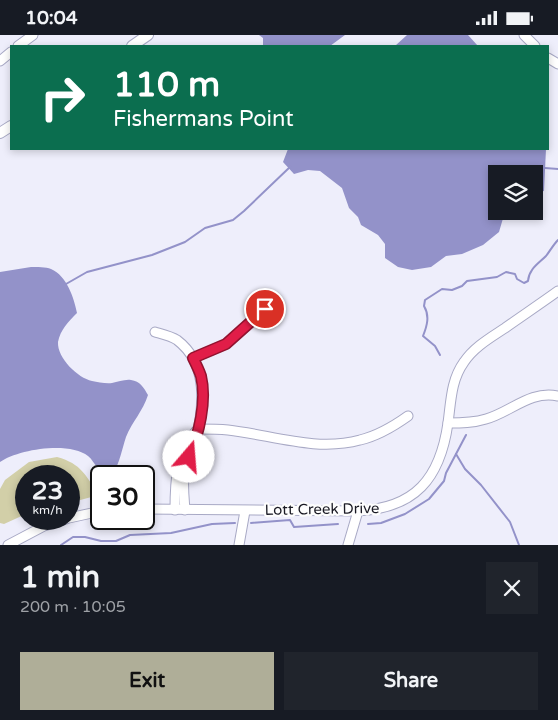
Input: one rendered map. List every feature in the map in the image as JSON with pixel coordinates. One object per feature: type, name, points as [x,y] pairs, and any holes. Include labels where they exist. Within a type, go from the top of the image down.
[{"type":"main road","points":[[133,45],[148,35]]},
{"type":"street","points":[[19,45],[33,35]]},
{"type":"street","points":[[524,35],[534,45]]},
{"type":"street","points":[[0,61],[10,53]]},
{"type":"street","name":"Lott Creek Drive","points":[[155,509],[358,511],[391,507],[404,501],[426,481],[435,468],[448,423],[452,388],[464,361],[479,346],[558,291]]},
{"type":"street","points":[[193,358],[226,344],[265,309]]},
{"type":"street","points":[[156,332],[176,339],[193,358],[201,377],[202,400],[198,429],[185,468],[180,510]]},
{"type":"street","points":[[448,423],[466,423],[487,419],[533,396],[558,395]]},
{"type":"street","points":[[198,429],[227,430],[306,444],[335,445],[362,440],[391,428],[408,416]]},
{"type":"street","points":[[239,545],[245,511]]},
{"type":"street","points":[[348,545],[358,511]]},
{"type":"street","points":[[8,545],[36,530]]},
{"type":"shaded area","points":[[57,457],[75,465],[25,465],[29,462]]},
{"type":"shaded area","points":[[80,469],[90,482],[90,497],[80,500]]},
{"type":"shaded area","points":[[15,472],[15,519],[4,524],[0,523],[0,489],[5,480]]},
{"type":"water","points":[[259,35],[345,35],[331,45],[263,45],[263,38]]},
{"type":"water","points":[[407,35],[468,35],[477,45],[396,45]]},
{"type":"water","points":[[288,150],[546,150],[544,191],[543,165],[488,165],[488,220],[503,220],[499,232],[483,245],[462,254],[446,256],[431,267],[412,270],[398,267],[385,258],[385,244],[378,235],[361,225],[358,217],[349,208],[342,188],[320,171],[308,170],[294,174],[283,162]]},
{"type":"water","points":[[31,267],[47,268],[57,272],[72,294],[77,313],[63,330],[58,342],[65,361],[75,372],[86,379],[102,383],[134,381],[141,385],[148,395],[126,437],[117,465],[96,465],[88,456],[80,451],[57,448],[31,450],[8,457],[0,462],[0,272]]},
{"type":"waterway","points":[[66,284],[87,272],[152,255],[185,242],[205,228],[233,220],[291,166]]},
{"type":"waterway","points":[[545,168],[558,169]]},
{"type":"waterway","points":[[440,355],[435,346],[423,336],[427,321],[427,313],[424,306],[425,300],[442,289],[452,290],[462,286],[467,281],[497,277],[506,272],[515,274],[517,279],[524,283],[528,281],[532,270],[558,240]]},
{"type":"waterway","points":[[368,524],[381,523],[405,514],[429,499],[444,481],[446,473],[466,435]]},
{"type":"waterway","points":[[456,454],[465,469],[481,485],[510,522],[519,545]]},
{"type":"waterway","points":[[251,523],[290,520],[294,527],[338,524]]},
{"type":"waterway","points":[[61,545],[73,537],[116,541],[130,535],[171,533],[212,524],[235,523]]},
{"type":"route","points":[[189,457],[198,429],[202,400],[201,377],[193,358],[226,344],[265,309]]}]
